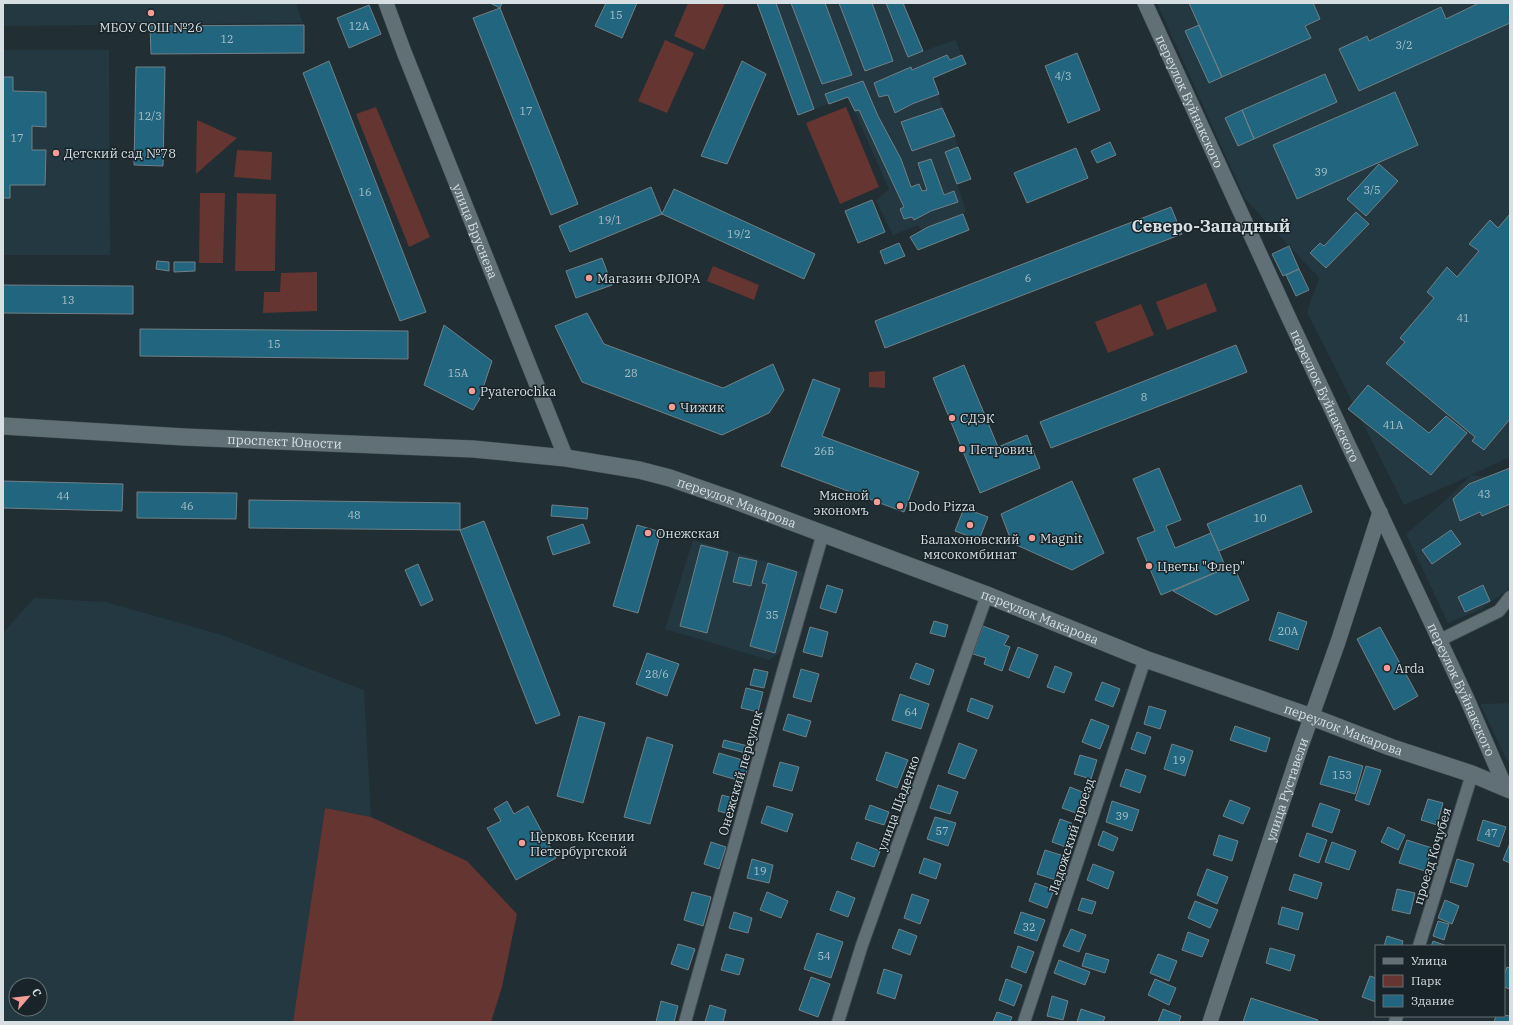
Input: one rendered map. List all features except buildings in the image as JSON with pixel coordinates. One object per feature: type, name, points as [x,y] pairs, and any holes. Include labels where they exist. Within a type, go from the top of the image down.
[{"type":"main road","name":"проспект Юности","points":[[3,426],[191,437],[473,449],[566,458]]},
{"type":"main road","name":"переулок Макарова","points":[[566,458],[639,470],[670,478],[823,533],[987,595],[1146,659],[1312,717],[1379,743],[1472,774],[1508,789]]},
{"type":"street","name":"улица Бруснева","points":[[386,3],[404,52],[566,458]]},
{"type":"street","name":"переулок Буйнакского","points":[[1145,3],[1288,316],[1508,789]]},
{"type":"street","name":"улица Руставели","points":[[1210,1022],[1338,642],[1380,512]]},
{"type":"street","name":"Онежский переулок","points":[[685,1022],[823,533]]},
{"type":"street","name":"улица Щаденко","points":[[838,1022],[862,944],[987,595]]},
{"type":"street","points":[[1440,640],[1499,611],[1510,597]]},
{"type":"street","name":"Ладожский проезд","points":[[1024,1022],[1146,659]]},
{"type":"street","name":"проезд Кочубея","points":[[1419,945],[1472,774]]},
{"type":"shaded area","name":"МБОУ СОШ №26","points":[[3,3],[296,3],[303,23],[3,26]]},
{"type":"shaded area","points":[[757,3],[903,3],[923,51],[955,40],[966,64],[933,78],[942,108],[955,136],[971,179],[957,184],[966,211],[963,214],[969,230],[918,250],[910,237],[922,231],[918,225],[893,235],[876,201],[889,189],[848,97],[798,115]]},
{"type":"shaded area","points":[[1157,3],[1510,3],[1510,457],[1471,475],[1510,480],[1510,586],[1506,591],[1480,610],[1448,623],[1406,534],[1447,499],[1470,476],[1404,505],[1307,312],[1319,278],[1245,199]]},
{"type":"shaded area","name":"Детский сад №78","points":[[3,50],[109,50],[110,255],[3,255]]},
{"type":"shaded area","points":[[693,540],[803,572],[781,652],[769,660],[665,629]]},
{"type":"shaded area","points":[[34,598],[106,602],[222,635],[364,690],[371,817],[325,808],[293,1022],[3,1022],[3,633]]},
{"type":"shaded area","points":[[1510,703],[1510,767],[1480,704]]},
{"type":"green space","points":[[688,3],[725,3],[704,50],[674,36]]},
{"type":"green space","points":[[665,40],[694,53],[667,113],[638,101]]},
{"type":"green space","points":[[376,107],[430,237],[409,247],[356,114]]},
{"type":"green space","points":[[846,107],[879,187],[840,204],[806,123]]},
{"type":"green space","points":[[197,120],[237,138],[196,174]]},
{"type":"green space","points":[[237,150],[272,152],[271,180],[234,177]]},
{"type":"green space","points":[[200,193],[225,193],[223,263],[199,263]]},
{"type":"green space","points":[[237,193],[276,194],[275,271],[235,271]]},
{"type":"green space","points":[[713,266],[759,285],[754,300],[707,281]]},
{"type":"green space","points":[[317,272],[317,311],[263,313],[264,292],[280,292],[281,273]]},
{"type":"green space","points":[[1206,283],[1217,311],[1167,330],[1156,302]]},
{"type":"green space","points":[[1141,304],[1154,335],[1108,353],[1095,322]]},
{"type":"green space","points":[[885,371],[885,388],[869,387],[869,372]]},
{"type":"green space","points":[[325,808],[371,817],[467,861],[517,914],[502,987],[491,1022],[293,1022]]},
{"type":"place","name":"МБОУ СОШ №26","points":[[151,13]]},
{"type":"place","name":"Детский сад №78","points":[[56,153]]},
{"type":"place","name":"Магазин ФЛОРА","points":[[589,278]]},
{"type":"place","name":"Pyaterochka","points":[[472,391]]},
{"type":"place","name":"Чижик","points":[[672,407]]},
{"type":"place","name":"СДЭК","points":[[952,418]]},
{"type":"place","name":"Петрович","points":[[962,449]]},
{"type":"place","name":"Мясной экономъ","points":[[877,502]]},
{"type":"place","name":"Dodo Pizza","points":[[900,506]]},
{"type":"place","name":"Балахоновский мясокомбинат","points":[[970,525]]},
{"type":"place","name":"Онежская","points":[[648,533]]},
{"type":"place","name":"Magnit","points":[[1032,538]]},
{"type":"place","name":"Цветы \"Флер\"","points":[[1149,566]]},
{"type":"place","name":"Arda","points":[[1387,668]]},
{"type":"place","name":"Церковь Ксении Петербургской","points":[[522,843]]},
{"type":"district","name":"Северо-Западный","points":[[1211,226]]}]
